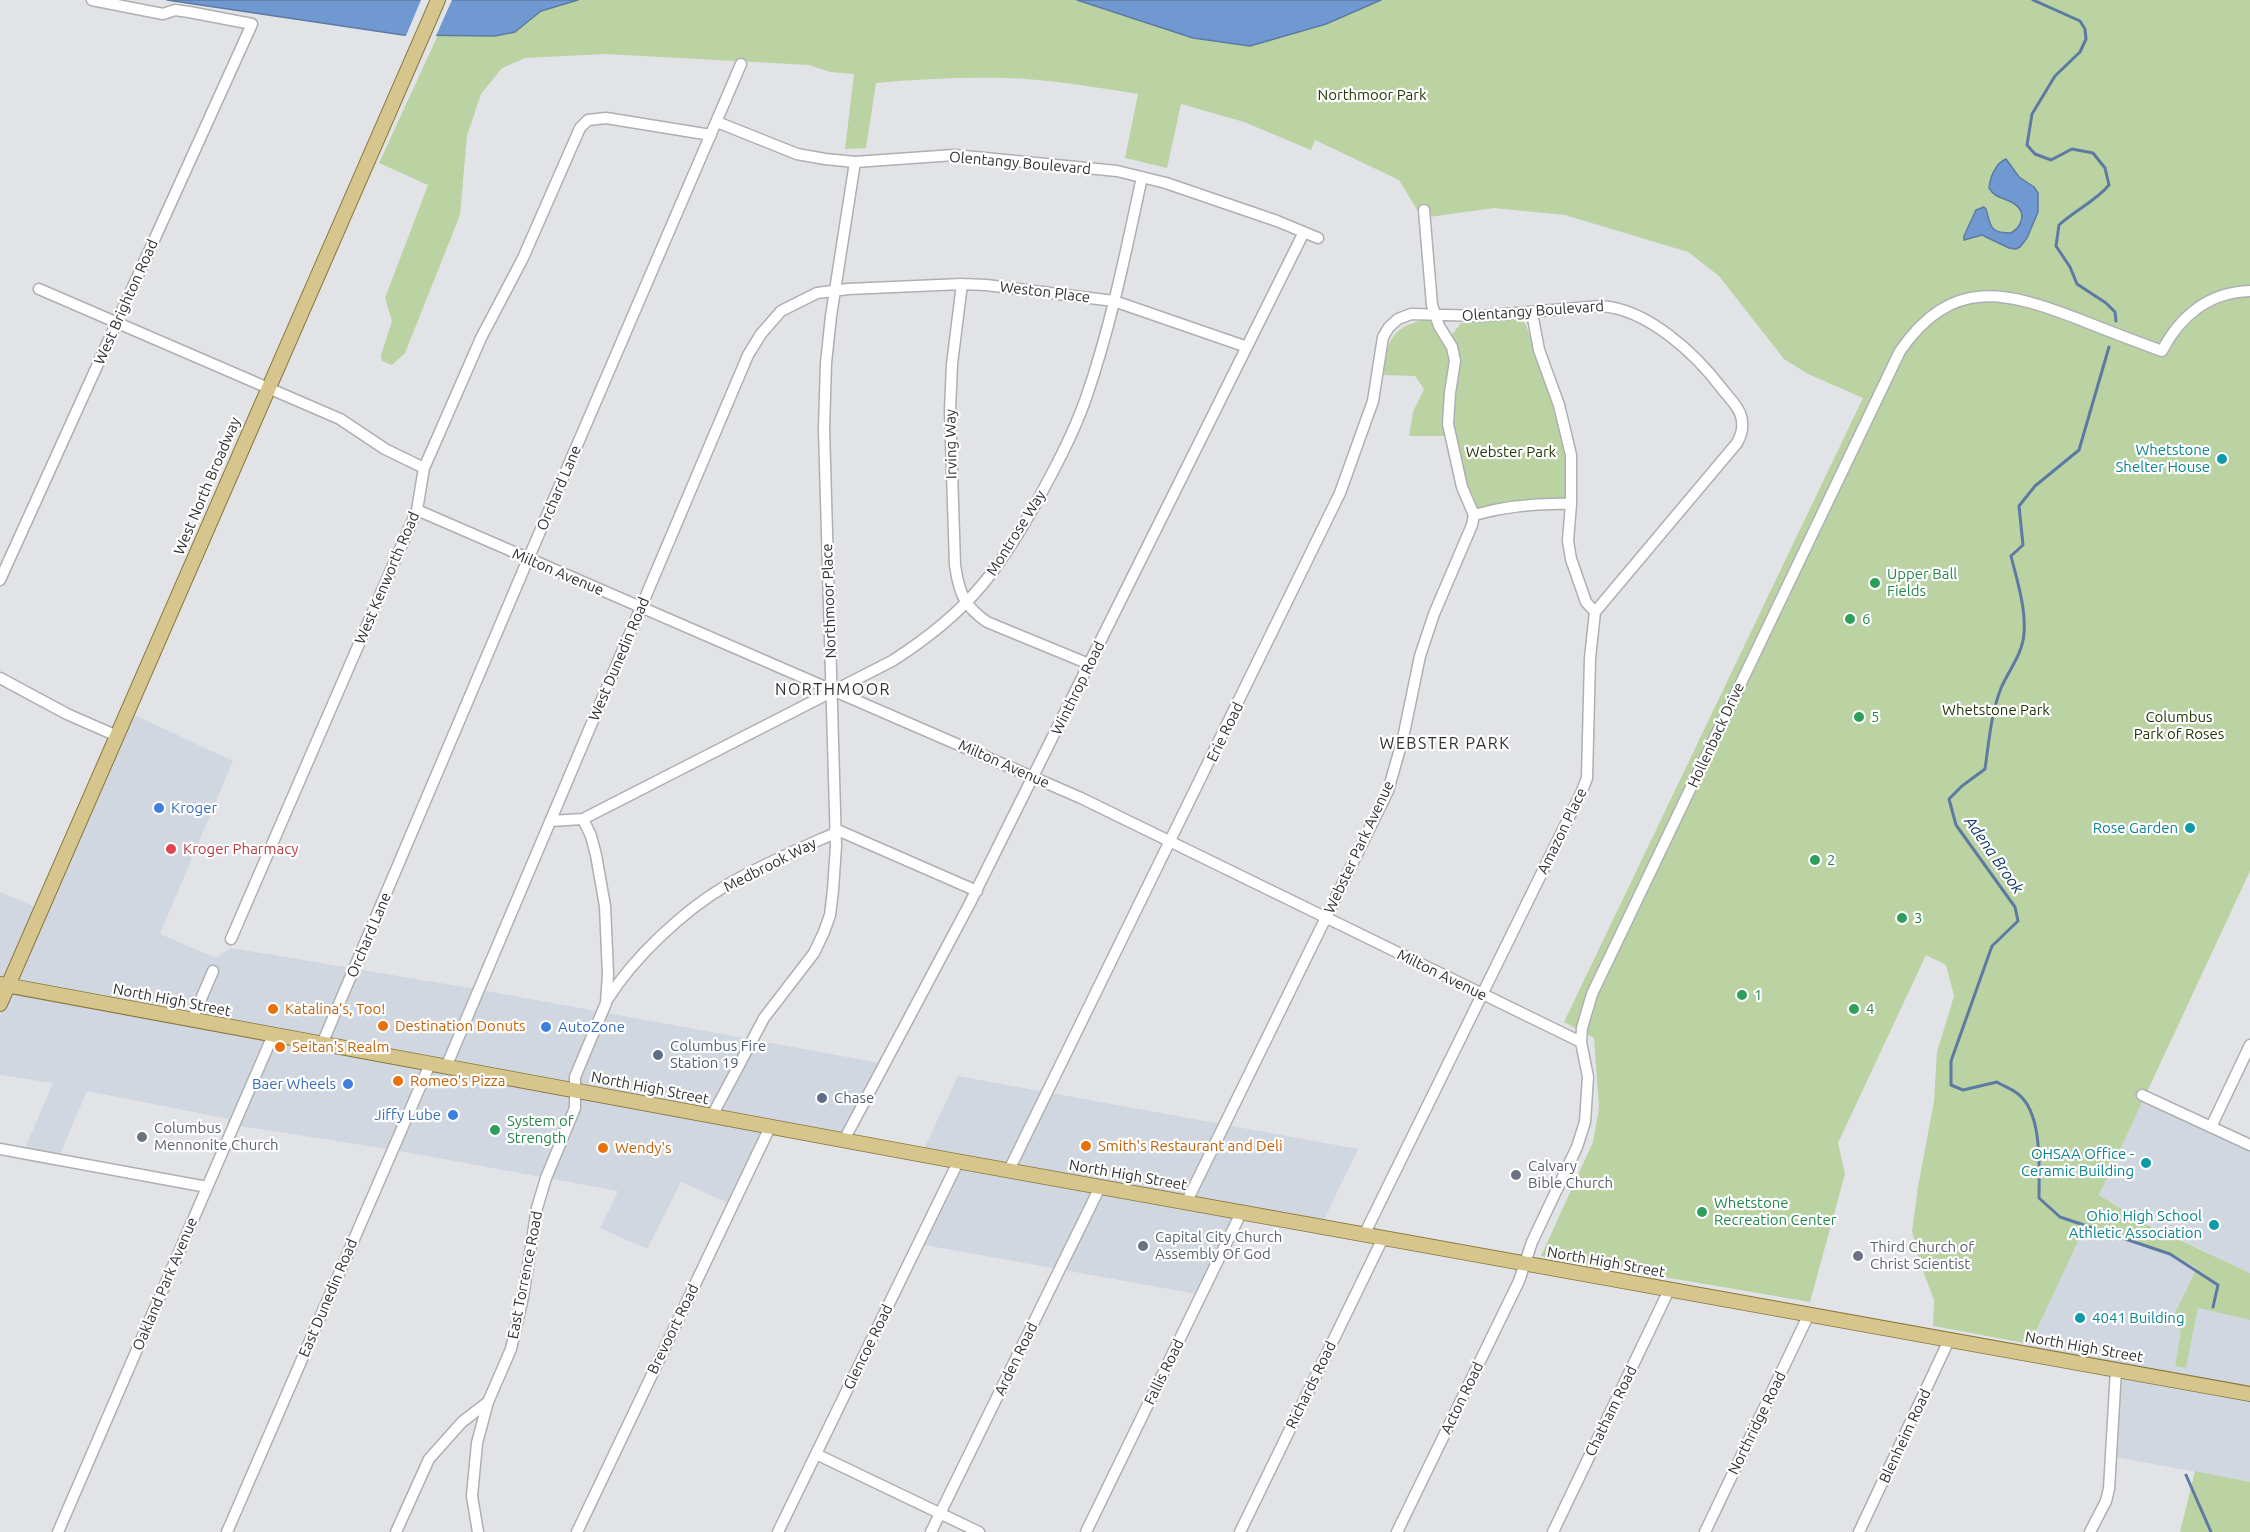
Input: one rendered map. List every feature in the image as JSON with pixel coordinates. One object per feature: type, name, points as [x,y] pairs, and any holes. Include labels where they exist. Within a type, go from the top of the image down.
[{"type":"main road","name":"West North Broadway","points":[[0,1004],[4,985],[117,736],[438,0]]},
{"type":"main road","name":"North High Street","points":[[4,985],[958,1162],[2250,1394]]},
{"type":"street","name":"West Brighton Road","points":[[0,580],[252,24],[175,10],[163,14],[92,0]]},
{"type":"street","name":"Orchard Lane","points":[[322,1044],[741,64]]},
{"type":"street","name":"West Kenworth Road","points":[[231,939],[417,510],[424,468],[481,338],[515,276],[579,128],[588,120],[606,118],[711,135]]},
{"type":"street","name":"Olentangy Boulevard","points":[[717,122],[797,154],[855,162],[954,155],[1116,171],[1166,183],[1304,231],[1318,238]]},
{"type":"street","name":"Northmoor Place","points":[[712,1116],[764,1018],[814,953],[830,915],[835,831],[824,429],[826,363],[855,162]]},
{"type":"street","name":"Montrose Way","points":[[550,821],[583,819],[892,661],[916,645],[965,603],[993,571],[1018,534],[1062,453],[1085,399],[1114,301],[1142,177]]},
{"type":"street","points":[[1424,210],[1435,315],[1452,347],[1455,361],[1450,393],[1449,424],[1459,476],[1474,515],[1507,507],[1549,503],[1571,504]]},
{"type":"street","name":"Winthrop Road","points":[[844,1140],[977,891],[1304,231]]},
{"type":"street","name":"Weston Place","points":[[835,291],[962,284],[1114,301],[1247,347]]},
{"type":"street","name":"Irving Way","points":[[962,284],[952,364],[950,452],[955,565],[958,585],[965,603]]},
{"type":"street","points":[[39,289],[340,419],[385,449],[424,468]]},
{"type":"street","name":"West Dunedin Road","points":[[446,1067],[748,355],[756,341],[781,311],[818,293],[835,291]]},
{"type":"street","name":"Hollenback Drive","points":[[1526,1264],[1532,1242],[1584,1128],[1588,1103],[1588,1077],[1581,1042],[1582,1028],[1592,994],[1900,351],[1917,328],[1928,318],[1970,297],[2026,300],[2162,351],[2170,335],[2196,308],[2224,294],[2250,291]]},
{"type":"street","name":"Olentangy Boulevard","points":[[1435,315],[1532,313],[1601,306],[1624,311],[1669,335],[1689,350],[1706,366],[1742,418],[1742,431],[1737,443],[1595,612]]},
{"type":"street","points":[[1532,313],[1539,350],[1560,405],[1571,455],[1568,541],[1571,559],[1586,602],[1595,612]]},
{"type":"street","name":"Erie Road","points":[[1009,1170],[1340,492],[1373,402],[1378,357],[1383,337],[1398,319],[1411,314],[1435,315]]},
{"type":"street","points":[[1445,336],[1460,316]]},
{"type":"street","name":"Milton Avenue","points":[[417,510],[1034,777],[1581,1042]]},
{"type":"street","name":"Webster Park Avenue","points":[[1186,1203],[1388,791],[1403,738],[1420,656],[1434,614],[1466,540],[1474,515]]},
{"type":"street","points":[[965,603],[987,622],[1089,664]]},
{"type":"street","name":"Amazon Place","points":[[1364,1234],[1587,777],[1590,658],[1595,612]]},
{"type":"street","points":[[0,678],[67,714],[117,736]]},
{"type":"street","points":[[583,819],[596,855],[605,906],[608,974],[606,1003]]},
{"type":"street","points":[[835,831],[977,891]]},
{"type":"street","name":"Medbrook Way","points":[[606,1003],[627,973],[658,939],[716,893],[783,856],[835,831]]},
{"type":"street","points":[[192,1020],[213,971]]},
{"type":"street","name":"East Torrence Road","points":[[478,1532],[472,1496],[477,1443],[488,1402],[511,1349],[523,1297],[537,1208],[549,1169],[575,1108],[575,1077],[606,1003]]},
{"type":"street","name":"Oakland Park Avenue","points":[[58,1532],[273,1035]]},
{"type":"street","points":[[2211,1127],[2250,1045]]},
{"type":"street","name":"East Dunedin Road","points":[[227,1532],[430,1064]]},
{"type":"street","points":[[2142,1095],[2250,1145]]},
{"type":"street","name":"Brevoort Road","points":[[577,1532],[770,1127]]},
{"type":"street","points":[[0,1149],[207,1187]]},
{"type":"street","name":"Glencoe Road","points":[[778,1532],[958,1162]]},
{"type":"street","name":"Arden Road","points":[[931,1532],[1100,1187]]},
{"type":"street","name":"Fallis Road","points":[[1086,1532],[1241,1213]]},
{"type":"street","name":"Richards Road","points":[[1240,1532],[1383,1238]]},
{"type":"street","name":"Acton Road","points":[[1398,1532],[1526,1264]]},
{"type":"street","name":"Chatham Road","points":[[1553,1532],[1669,1290]]},
{"type":"street","name":"Northridge Road","points":[[1705,1532],[1809,1314]]},
{"type":"street","name":"Blenheim Road","points":[[1859,1532],[1949,1340]]},
{"type":"street","points":[[2091,1532],[2106,1501],[2109,1489],[2116,1370]]},
{"type":"street","points":[[396,1532],[429,1459],[462,1422],[488,1402]]},
{"type":"street","points":[[816,1454],[979,1532]]},
{"type":"shaded area","points":[[128,712],[233,761],[160,934],[216,958],[231,948],[476,989],[886,1064],[846,1142],[770,1129],[735,1206],[681,1182],[647,1249],[600,1228],[618,1191],[394,1150],[227,1124],[229,1119],[87,1091],[55,1166],[20,1160],[53,1083],[0,1075],[0,892],[43,910]]},
{"type":"shaded area","points":[[958,1076],[1358,1149],[1320,1228],[1242,1214],[1202,1295],[919,1244],[958,1163],[920,1157]]},
{"type":"shaded area","points":[[2145,1097],[2250,1147],[2250,1273],[2146,1223],[2099,1195]]},
{"type":"shaded area","points":[[2085,1227],[2168,1252],[2197,1268],[2170,1323],[2181,1330],[2175,1366],[2186,1368],[2198,1308],[2250,1320],[2250,1482],[2110,1456],[2116,1373],[2030,1356],[2030,1344]]},
{"type":"green space","name":"Whetstone Park","points":[[578,0],[1076,0],[1193,38],[1250,46],[1326,24],[1381,0],[2250,0],[2250,871],[2099,1195],[2146,1224],[2250,1273],[2250,1320],[2198,1308],[2186,1368],[2175,1366],[2181,1331],[2170,1323],[2197,1268],[2168,1252],[2085,1227],[2030,1344],[1933,1326],[1934,1300],[1919,1260],[1912,1231],[1934,1101],[1937,1052],[1954,996],[1946,965],[1926,955],[1838,1143],[1845,1174],[1810,1302],[1541,1256],[1593,1142],[1599,1108],[1594,1038],[1564,1022],[1863,398],[1808,374],[1784,359],[1719,276],[1688,252],[1565,215],[1494,208],[1422,218],[1399,180],[1315,140],[1311,150],[1244,122],[1181,104],[1167,168],[1125,158],[1138,94],[1022,79],[956,78],[876,83],[866,148],[845,149],[854,74],[830,72],[809,65],[605,54],[525,58],[502,68],[481,94],[467,136],[460,215],[405,353],[392,365],[382,361],[381,355],[392,321],[385,298],[428,185],[379,163],[438,35],[495,36],[515,32],[541,11]]},
{"type":"green space","points":[[1429,319],[1446,347],[1450,360],[1446,436],[1409,436],[1413,412],[1424,389],[1415,376],[1383,375],[1384,363],[1389,343],[1399,330],[1407,325]]},
{"type":"green space","name":"Webster Park","points":[[1521,319],[1526,325],[1553,407],[1567,463],[1567,498],[1476,510],[1469,496],[1454,431],[1450,337],[1461,323]]},
{"type":"green space","points":[[2195,1471],[2250,1482],[2250,1532],[2180,1532]]},
{"type":"water","points":[[167,0],[578,0],[541,11],[515,32],[495,36],[403,35]]},
{"type":"water","points":[[1077,0],[1381,0],[1326,24],[1250,46],[1193,38]]},
{"type":"water","points":[[2006,159],[2019,177],[2034,187],[2038,193],[2038,212],[2027,238],[2016,249],[1982,235],[1964,240],[1976,210],[1984,207],[1992,227],[1999,232],[2011,233],[2021,223],[2022,214],[2017,206],[1997,196],[1989,188],[1994,171]]},
{"type":"pier","points":[[421,0],[452,0],[435,38],[405,38]]},
{"type":"waterway","name":"Adena Brook","points":[[2033,0],[2080,21],[2085,29],[2086,39],[2080,52],[2055,76],[2032,114],[2027,145],[2035,154],[2051,160],[2072,149],[2093,153],[2105,168],[2109,185],[2059,225],[2056,246],[2070,267],[2077,284],[2106,303],[2115,312],[2116,321]]},
{"type":"waterway","name":"Adena Brook","points":[[2109,347],[2079,450],[2035,486],[2019,506],[2023,545],[2011,556],[2022,604],[2023,640],[2001,688],[1995,708],[1985,769],[1949,799],[1956,825],[2015,907],[2018,921],[1992,946],[1951,1061],[1951,1085],[1963,1090],[1997,1082],[2018,1094],[2032,1114],[2036,1128],[2039,1198],[2060,1217],[2170,1254],[2218,1285],[2213,1307]]},
{"type":"waterway","name":"Adena Brook","points":[[2186,1475],[2211,1532]]},
{"type":"place","name":"Whetstone Shelter House","points":[[2222,459]]},
{"type":"place","name":"Upper Ball Fields","points":[[1875,583]]},
{"type":"place","name":"6","points":[[1850,619]]},
{"type":"place","name":"5","points":[[1859,717]]},
{"type":"place","name":"Kroger","points":[[159,808]]},
{"type":"place","name":"Rose Garden","points":[[2190,828]]},
{"type":"place","name":"Kroger Pharmacy","points":[[171,849]]},
{"type":"place","name":"2","points":[[1815,860]]},
{"type":"place","name":"3","points":[[1902,918]]},
{"type":"place","name":"1","points":[[1742,995]]},
{"type":"place","name":"Katalina’s, Too!","points":[[273,1009]]},
{"type":"place","name":"4","points":[[1854,1009]]},
{"type":"place","name":"Destination Donuts","points":[[383,1026]]},
{"type":"place","name":"AutoZone","points":[[546,1027]]},
{"type":"place","name":"Seitan's Realm","points":[[280,1047]]},
{"type":"place","name":"Columbus Fire Station 19","points":[[658,1055]]},
{"type":"place","name":"Romeo's Pizza","points":[[398,1081]]},
{"type":"place","name":"Baer Wheels","points":[[348,1084]]},
{"type":"place","name":"Chase","points":[[822,1098]]},
{"type":"place","name":"Jiffy Lube","points":[[453,1115]]},
{"type":"place","name":"System of Strength","points":[[495,1130]]},
{"type":"place","name":"Columbus Mennonite Church","points":[[142,1137]]},
{"type":"place","name":"Smith's Restaurant and Deli","points":[[1086,1146]]},
{"type":"place","name":"Wendy's","points":[[603,1148]]},
{"type":"place","name":"OHSAA Office - Ceramic Building","points":[[2146,1163]]},
{"type":"place","name":"Calvary Bible Church","points":[[1516,1175]]},
{"type":"place","name":"Whetstone Recreation Center","points":[[1702,1212]]},
{"type":"place","name":"Ohio High School Athletic Association","points":[[2214,1225]]},
{"type":"place","name":"Capital City Church Assembly Of God","points":[[1143,1246]]},
{"type":"place","name":"Third Church of Christ Scientist","points":[[1858,1256]]},
{"type":"place","name":"4041 Building","points":[[2080,1318]]},
{"type":"district","name":"NORTHMOOR","points":[[833,690]]},
{"type":"district","name":"WEBSTER PARK","points":[[1445,744]]},
{"type":"park label","name":"Northmoor Park","points":[[1372,95]]},
{"type":"park label","name":"Columbus Park of Roses","points":[[2179,726]]}]
